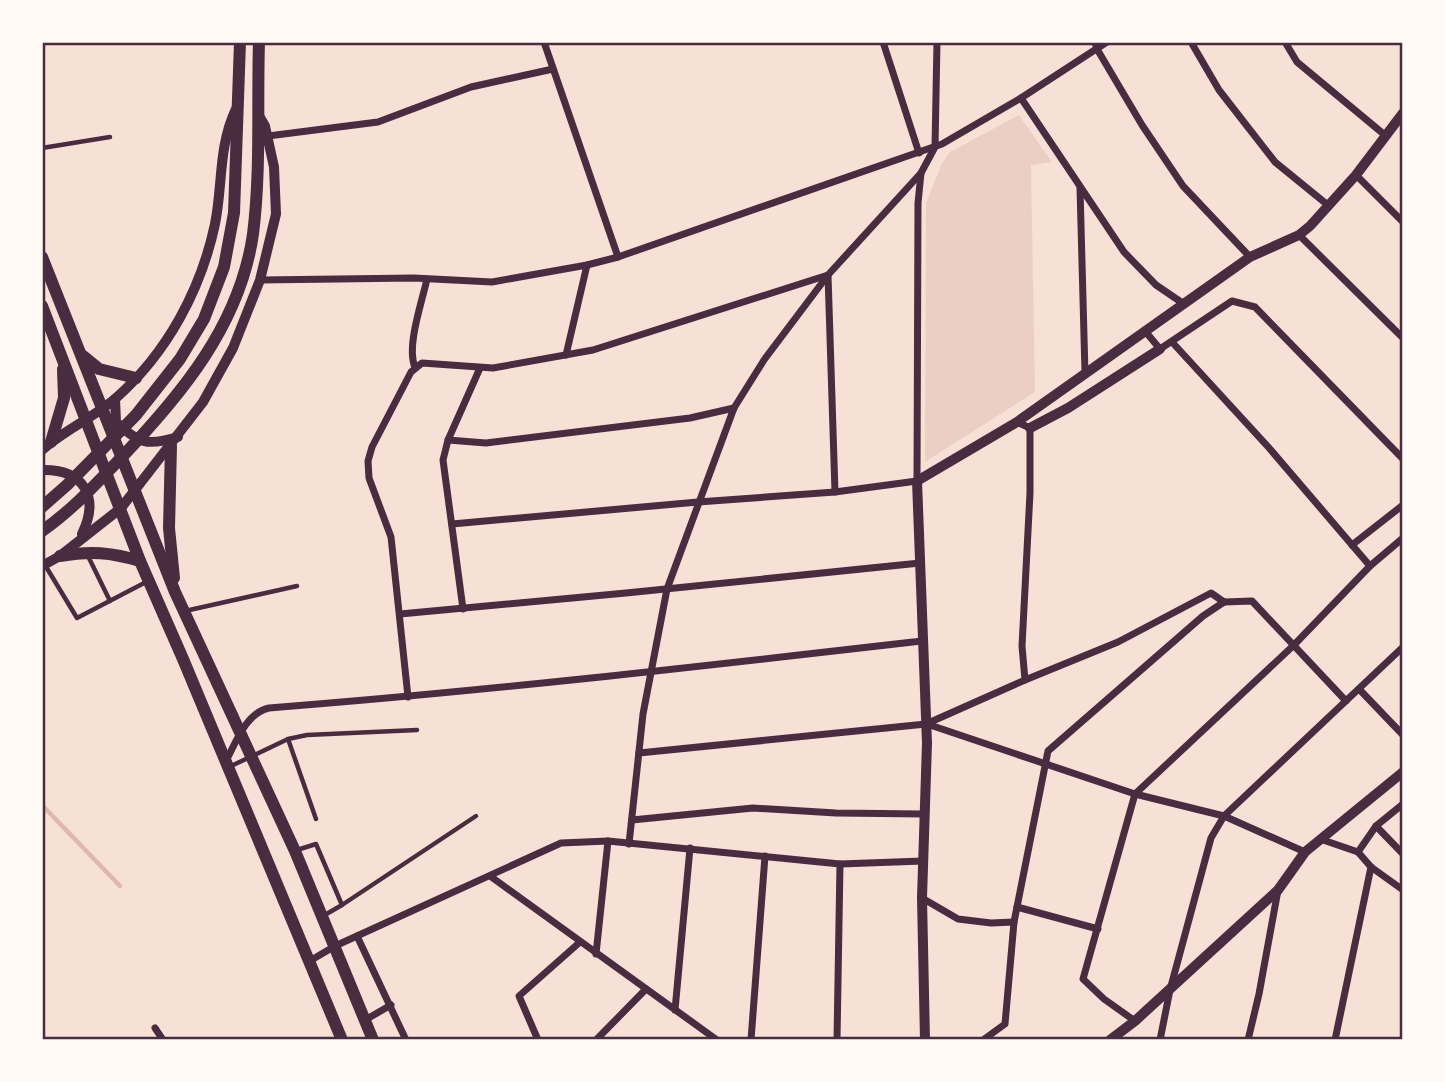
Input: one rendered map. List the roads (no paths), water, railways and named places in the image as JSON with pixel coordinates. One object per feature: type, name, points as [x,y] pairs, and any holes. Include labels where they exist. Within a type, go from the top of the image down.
[{"type":"main road","points":[[42,507],[136,415],[180,359],[205,319],[224,267],[234,214],[240,42]]},
{"type":"main road","points":[[45,529],[79,500],[181,392],[206,357],[222,327],[242,281],[253,234],[259,42]]},
{"type":"main road","points":[[42,257],[175,592],[295,851],[373,1040]]},
{"type":"main road","points":[[42,306],[140,561],[342,1040]]},
{"type":"main road","points":[[82,355],[99,369],[136,379]]},
{"type":"main road","points":[[45,442],[64,398],[63,362]]},
{"type":"main road","points":[[174,441],[169,528],[175,592]]},
{"type":"main road","points":[[60,556],[86,552],[120,555],[140,561]]},
{"type":"street","points":[[544,42],[618,257]]},
{"type":"street","points":[[883,42],[919,153]]},
{"type":"street","points":[[629,844],[643,715],[667,589],[734,408],[764,360],[828,275],[921,173],[938,146],[937,42]]},
{"type":"street","points":[[260,280],[427,279],[492,282],[618,257],[938,146],[1021,98],[1096,46],[1107,42]]},
{"type":"street","points":[[1191,42],[1219,90],[1275,162],[1329,206]]},
{"type":"street","points":[[1285,42],[1297,62],[1386,136]]},
{"type":"street","points":[[1096,46],[1142,125],[1183,187],[1250,257]]},
{"type":"street","points":[[268,136],[378,122],[471,87],[553,69]]},
{"type":"street","points":[[1021,98],[1124,252],[1138,269],[1166,293],[1184,304]]},
{"type":"street","points":[[45,442],[87,421],[115,399],[157,353],[184,312],[201,275],[215,222],[226,130],[239,102]]},
{"type":"street","points":[[43,565],[60,556],[121,508],[203,402],[233,348],[260,280],[276,214],[274,167],[268,136],[258,113]]},
{"type":"street","points":[[452,524],[835,492],[917,481],[1017,422],[1250,257],[1299,235],[1356,175],[1403,113]]},
{"type":"street","points":[[921,173],[918,203],[917,481],[926,724],[922,898],[925,1040]]},
{"type":"street","points":[[1356,175],[1403,222]]},
{"type":"street","points":[[1080,187],[1085,373]]},
{"type":"street","points":[[1299,235],[1403,338]]},
{"type":"street","points":[[566,355],[587,265]]},
{"type":"street","points":[[408,697],[390,531],[369,478],[368,461],[372,447],[415,367],[430,362],[480,368],[593,350],[828,275]]},
{"type":"street","points":[[828,275],[835,492]]},
{"type":"street","points":[[415,367],[412,348],[427,279]]},
{"type":"street","points":[[1030,428],[1068,408],[1232,301],[1255,307],[1403,460]]},
{"type":"street","points":[[1144,331],[1160,349]]},
{"type":"street","points":[[1172,342],[1270,449],[1370,566]]},
{"type":"street","points":[[463,609],[443,460],[448,440],[480,368]]},
{"type":"street","points":[[115,399],[116,422],[143,442],[174,441]]},
{"type":"street","points":[[448,440],[486,443],[690,418],[734,408]]},
{"type":"street","points":[[1017,422],[1030,428]]},
{"type":"street","points":[[1025,680],[1022,646],[1030,493],[1030,428]]},
{"type":"street","points":[[42,470],[62,471],[78,480],[88,494],[90,519],[81,538]]},
{"type":"street","points":[[1352,545],[1403,505]]},
{"type":"street","points":[[1135,1021],[1104,999],[1083,979],[1135,793],[1294,645],[1370,566],[1403,538]]},
{"type":"street","points":[[400,614],[920,563]]},
{"type":"street","points":[[639,753],[926,724],[1118,642],[1211,593],[1224,602]]},
{"type":"street","points":[[983,1040],[1004,1024],[1014,922],[1048,751],[1203,616],[1224,602],[1252,601],[1346,701]]},
{"type":"street","points":[[227,764],[241,733],[256,712],[269,708],[651,673],[922,641]]},
{"type":"street","points":[[1160,1040],[1170,990],[1211,838],[1224,816],[1403,648]]},
{"type":"street","points":[[1359,689],[1403,735]]},
{"type":"street","points":[[926,724],[1135,793],[1224,816],[1305,852]]},
{"type":"street","points":[[1110,1040],[1170,990],[1278,890],[1305,852],[1403,772]]},
{"type":"street","points":[[1358,852],[1376,826],[1403,804]]},
{"type":"street","points":[[632,820],[752,808],[924,814]]},
{"type":"street","points":[[1376,826],[1403,854]]},
{"type":"street","points":[[1323,840],[1358,852],[1371,867],[1403,890]]},
{"type":"street","points":[[308,961],[356,936],[561,843],[608,841],[841,864],[923,861]]},
{"type":"street","points":[[596,954],[608,841]]},
{"type":"street","points":[[675,1010],[690,848]]},
{"type":"street","points":[[751,1040],[765,856]]},
{"type":"street","points":[[837,1040],[841,864]]},
{"type":"street","points":[[1335,1040],[1371,867]]},
{"type":"street","points":[[490,876],[717,1040]]},
{"type":"street","points":[[1248,1040],[1278,890]]},
{"type":"street","points":[[922,898],[958,919],[990,923],[1014,922]]},
{"type":"street","points":[[1017,906],[1098,929]]},
{"type":"street","points":[[356,936],[406,1040]]},
{"type":"street","points":[[538,1040],[519,996],[580,942]]},
{"type":"street","points":[[596,1040],[646,989]]},
{"type":"street","points":[[365,1020],[391,1005]]},
{"type":"street","points":[[155,1028],[163,1040]]},
{"type":"lane","points":[[42,148],[110,137]]},
{"type":"lane","points":[[86,552],[110,601]]},
{"type":"lane","points":[[43,565],[77,618],[149,581]]},
{"type":"lane","points":[[185,611],[297,586]]},
{"type":"lane","points":[[227,764],[288,739],[307,735],[417,730]]},
{"type":"lane","points":[[288,739],[316,820]]},
{"type":"lane","points":[[322,916],[476,816]]},
{"type":"lane","points":[[295,851],[316,844],[342,905]]},
{"type":"waterway","points":[[42,805],[120,886]]}]
